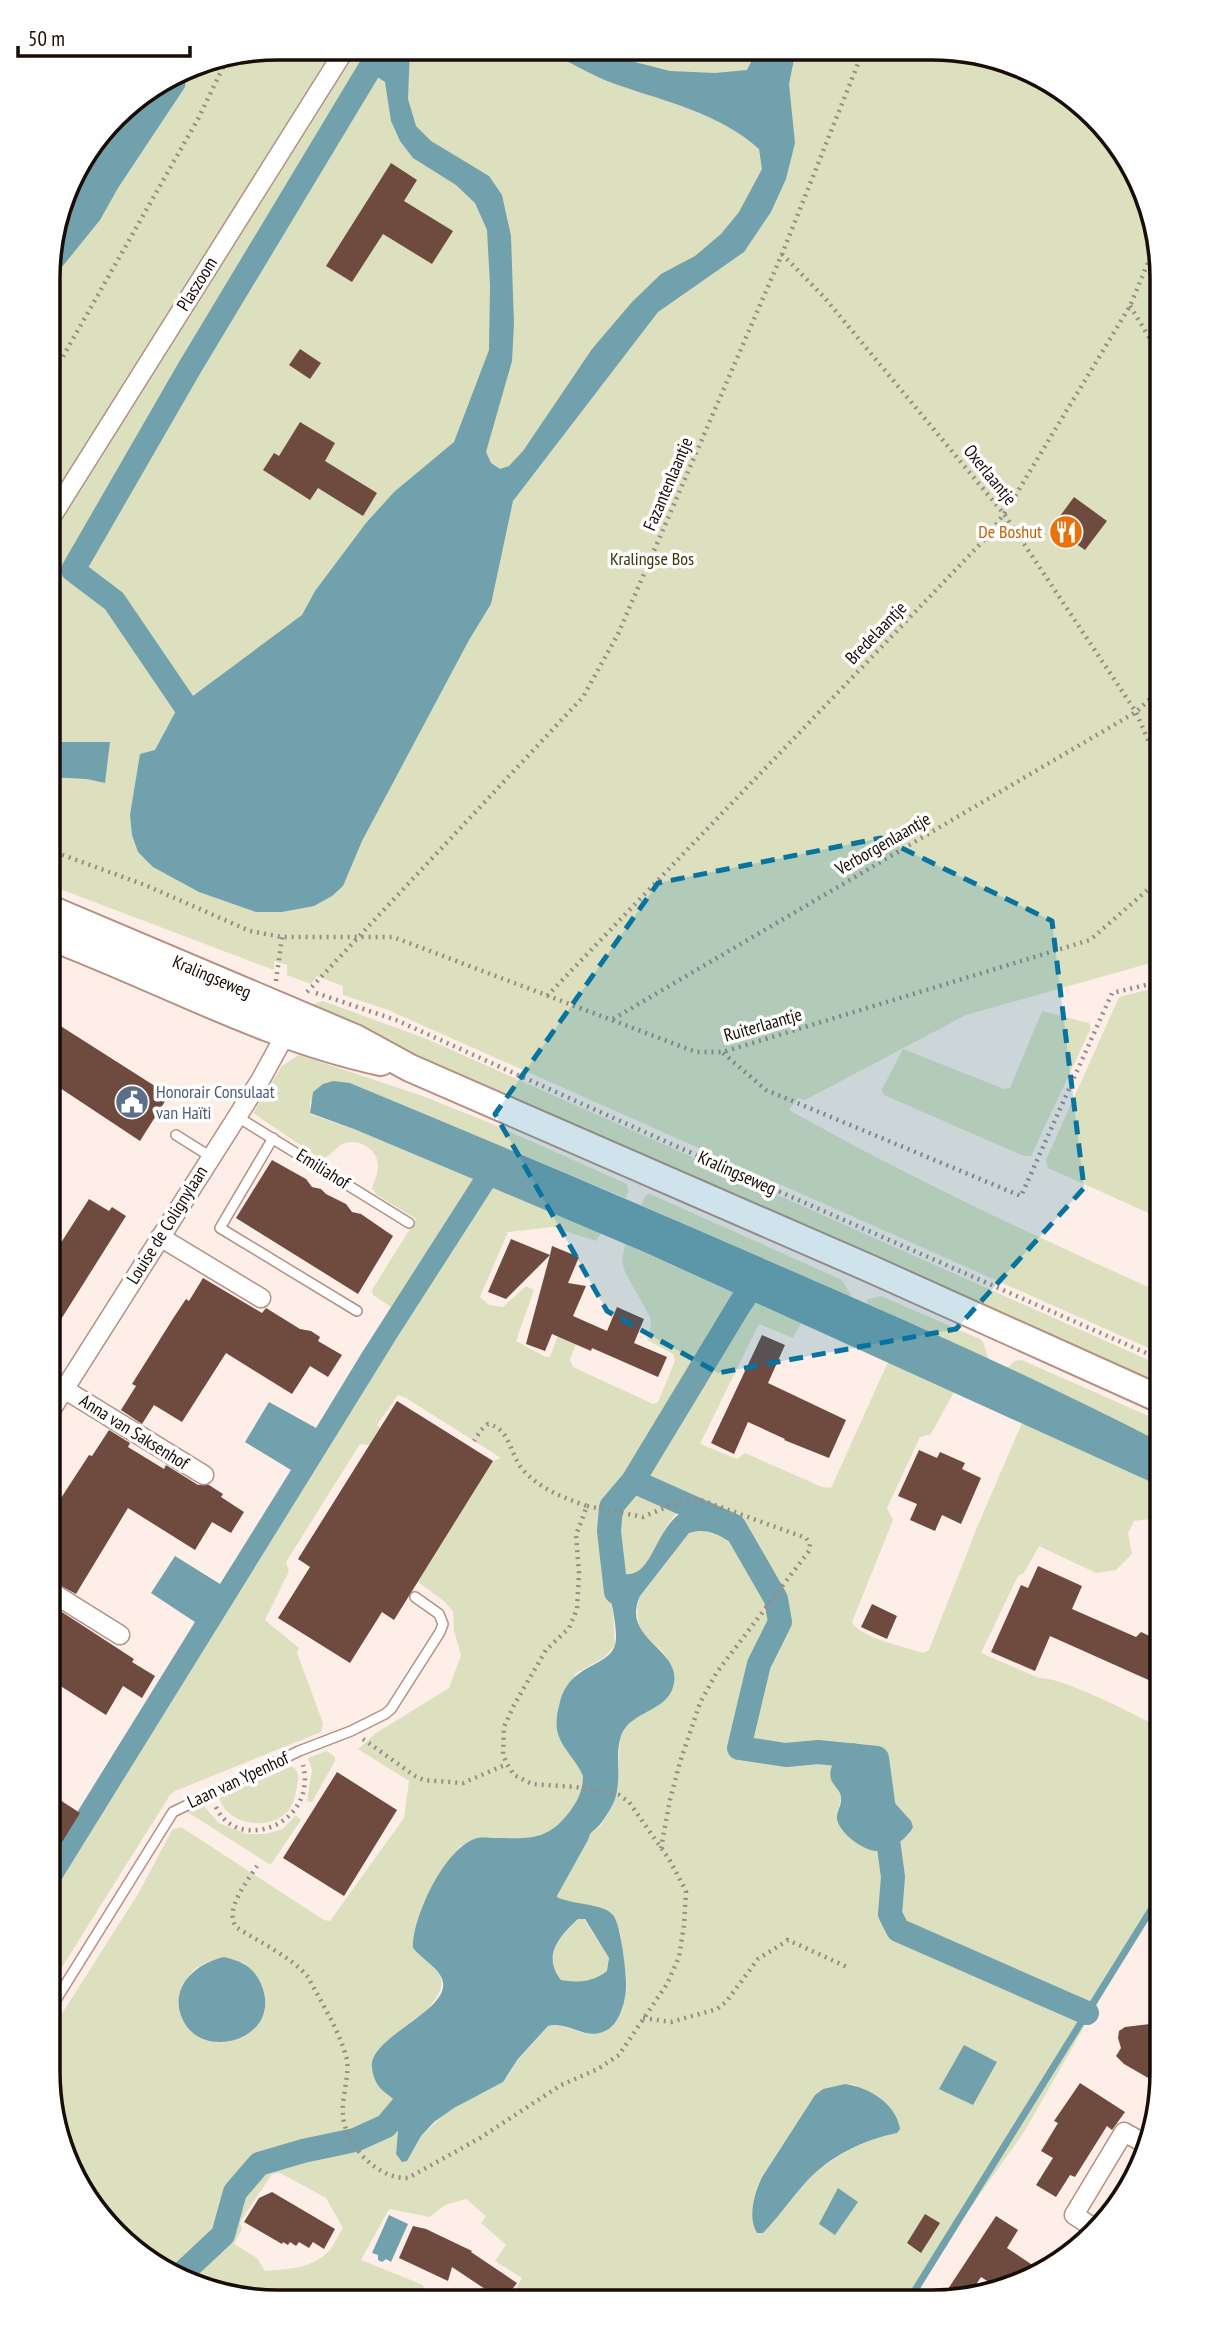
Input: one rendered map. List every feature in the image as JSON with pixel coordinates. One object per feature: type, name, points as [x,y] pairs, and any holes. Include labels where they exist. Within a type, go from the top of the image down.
[{"type":"main road","name":"Kralingseweg","points":[[60,914],[289,1024]]},
{"type":"main road","name":"Kralingseweg","points":[[60,941],[256,1025],[289,1024],[355,1038],[410,1068],[871,1269],[1150,1395]]},
{"type":"street","name":"Plaszoom","points":[[60,503],[338,60]]},
{"type":"street","name":"Louise de Colignylaan","points":[[60,1396],[261,1079],[289,1024]]},
{"type":"street","points":[[160,1237],[261,1298]]},
{"type":"street","name":"Anna van Saksenhof","points":[[64,1389],[204,1475]]},
{"type":"street","points":[[60,1598],[120,1635]]},
{"type":"street","points":[[1089,2225],[1074,2215],[1124,2132],[1139,2141]]},
{"type":"lane","name":"Emiliahof","points":[[236,1116],[409,1223]]},
{"type":"lane","points":[[176,1135],[211,1157]]},
{"type":"lane","points":[[273,1138],[220,1228],[357,1311]]},
{"type":"lane","name":"Laan van Ypenhof","points":[[60,1993],[173,1812],[299,1751],[351,1731],[391,1709],[443,1624],[442,1617],[415,1597]]},
{"type":"path","name":"Fazantenlaantje","points":[[309,990],[583,697],[618,634],[782,254],[860,60]]},
{"type":"path","points":[[60,362],[198,119],[223,67]]},
{"type":"path","name":"Oxerlaantje","points":[[782,254],[824,297],[1004,514],[1136,712],[1150,745]]},
{"type":"path","name":"Bredelaantje","points":[[547,996],[985,539],[1004,514],[1130,306],[1149,259]]},
{"type":"path","points":[[1130,306],[1150,339]]},
{"type":"path","name":"Verborgenlaantje","points":[[612,1019],[1136,712],[1150,699]]},
{"type":"path","name":"Ruiterlaantje","points":[[60,854],[145,885],[250,931],[282,937],[393,937],[696,1052],[723,1052],[1090,940],[1150,888]]},
{"type":"path","points":[[723,1052],[766,1090],[1021,1196],[1112,993],[1150,984]]},
{"type":"path","name":"Kralingseweg","points":[[309,990],[396,1020],[1150,1355]]},
{"type":"path","points":[[474,1441],[484,1427],[492,1425],[508,1437],[520,1467],[530,1477],[551,1493],[587,1506],[643,1517],[685,1499],[701,1500],[806,1538],[810,1544],[809,1551],[781,1590],[717,1672],[700,1703],[674,1787],[661,1849]]},
{"type":"path","points":[[257,1866],[239,1895],[232,1912],[232,1922],[308,1977],[346,2055],[343,2114],[348,2130],[367,2162],[382,2172],[408,2178],[480,2138],[561,2085],[609,2063],[619,2055],[674,1970],[684,1925],[686,1891],[669,1859],[629,1802],[619,1795],[576,1787],[532,1784],[514,1775],[503,1755],[502,1736],[514,1705],[546,1650],[569,1628],[577,1609],[579,1573],[576,1535],[587,1506]]},
{"type":"path","points":[[351,1731],[420,1779],[463,1783],[507,1764]]},
{"type":"path","points":[[209,1793],[219,1814],[229,1822],[248,1829],[264,1830],[274,1827],[293,1812],[301,1798],[305,1774],[299,1751]]},
{"type":"path","points":[[643,2018],[671,2022],[716,2010],[726,2002],[758,1959],[788,1940],[848,1967]]},
{"type":"highlighted area","points":[[881,838],[1052,921],[1084,1188],[956,1329],[718,1373],[607,1311],[495,1114],[658,883]]},
{"type":"green space","name":"Kralingse Bos","points":[[263,60],[961,61],[1002,71],[1029,82],[1054,96],[1076,114],[1114,156],[1128,181],[1139,208],[1149,249],[1150,964],[966,1015],[805,1100],[798,1098],[789,1110],[974,1206],[1150,1288],[1150,1349],[388,1010],[343,995],[343,986],[317,976],[311,984],[287,975],[287,965],[274,961],[274,970],[60,889],[61,249],[76,194],[89,169],[114,134],[156,96],[181,82],[208,71]]},
{"type":"green space","points":[[1150,989],[1150,1214],[1048,1168],[1046,1160],[1119,997]]},
{"type":"green space","points":[[323,1001],[427,1039],[1150,1361],[1150,1379],[695,1177],[310,1012],[313,1004]]},
{"type":"green space","points":[[1042,1011],[1089,1023],[1091,1028],[1031,1156],[1024,1156],[884,1095],[882,1089],[903,1049],[1004,1089],[1010,1088]]},
{"type":"green space","points":[[299,1055],[420,1095],[490,1123],[627,1184],[626,1198],[350,1083],[310,1101],[310,1114],[354,1129],[473,1179],[391,1307],[373,1295],[372,1290],[416,1219],[376,1194],[372,1188],[378,1169],[375,1154],[360,1143],[348,1142],[324,1158],[318,1157],[253,1113],[282,1066]]},
{"type":"green space","points":[[493,1188],[601,1233],[596,1241],[553,1227],[508,1232],[480,1297],[489,1305],[503,1307],[526,1286],[534,1290],[516,1341],[550,1357],[566,1314],[584,1322],[570,1360],[573,1367],[653,1404],[658,1402],[675,1361],[673,1354],[647,1340],[650,1317],[625,1272],[622,1261],[625,1244],[801,1323],[793,1338],[759,1324],[700,1444],[737,1459],[745,1453],[822,1487],[831,1488],[888,1362],[954,1392],[931,1434],[920,1437],[887,1508],[893,1520],[852,1622],[864,1633],[923,1653],[929,1650],[1022,1423],[1150,1482],[1150,1519],[1134,1521],[1128,1533],[1132,1554],[1116,1570],[1096,1573],[1039,1546],[1024,1573],[1018,1576],[981,1653],[1039,1678],[1082,1690],[1150,1722],[1150,1912],[1024,2132],[912,2290],[516,2290],[522,2278],[495,2261],[506,2245],[481,2223],[486,2216],[466,2199],[445,2205],[430,2217],[389,2209],[361,2260],[423,2285],[425,2290],[249,2289],[194,2274],[145,2245],[123,2227],[89,2181],[71,2142],[61,2101],[60,2017],[138,1894],[172,1830],[181,1827],[324,1920],[330,1921],[404,1818],[409,1781],[358,1749],[376,1733],[449,1688],[461,1655],[454,1631],[453,1611],[418,1582],[493,1461],[501,1458],[406,1398],[398,1395],[377,1425],[380,1428],[369,1445],[360,1444],[286,1562],[289,1571],[265,1620],[299,1648],[297,1653],[323,1723],[321,1732],[170,1795],[60,1970],[60,1882],[398,1336]],"holes":[[[700,1505],[753,1540],[762,1549],[701,1530],[689,1533],[640,1596],[637,1608],[639,1630],[663,1652],[672,1667],[674,1682],[625,1728],[620,1738],[617,1790],[613,1805],[601,1825],[552,1867],[550,1877],[557,1897],[620,1931],[627,1988],[621,2012],[583,2033],[560,2025],[548,2026],[507,2077],[446,2113],[421,2136],[415,2147],[396,2154],[400,2107],[371,2069],[373,2058],[417,2020],[437,1996],[441,1985],[438,1972],[413,1948],[421,1909],[430,1890],[460,1846],[543,1835],[558,1826],[572,1810],[584,1783],[582,1771],[567,1752],[575,1674],[605,1657],[615,1645],[613,1614],[604,1564],[611,1559],[625,1574],[634,1573],[648,1560],[671,1520],[680,1512]],[[866,1746],[894,1802],[911,1821],[910,1834],[879,1851],[842,1830],[837,1816],[841,1799],[833,1765],[848,1747]],[[224,1957],[244,1963],[265,2010],[259,2022],[249,2031],[236,2038],[210,2040],[188,2027],[182,2016],[180,2003],[183,1988],[192,1972],[204,1964]],[[845,2084],[856,2085],[897,2133],[859,2146],[824,2166],[795,2193],[771,2226],[758,2186],[815,2095],[823,2089]],[[280,2173],[326,2198],[343,2228],[330,2250],[314,2262],[265,2271],[257,2258],[234,2244],[242,2229],[240,2222],[272,2174]]]},
{"type":"green space","points":[[650,1194],[842,1280],[852,1297],[641,1205],[646,1195]]},
{"type":"green space","points":[[881,1296],[980,1339],[989,1360],[866,1303],[868,1299]]},
{"type":"green space","points":[[1022,1360],[1150,1417],[1150,1437],[1007,1368],[1015,1361]]},
{"type":"green space","points":[[327,1751],[335,1757],[335,1761],[312,1802],[307,1801],[312,1770],[308,1758]]},
{"type":"green space","points":[[292,1766],[298,1774],[293,1802],[288,1811],[275,1820],[259,1823],[234,1817],[219,1798]]},
{"type":"green space","points":[[202,1804],[219,1823],[247,1834],[265,1834],[283,1829],[296,1815],[301,1820],[269,1864],[186,1811]]},
{"type":"green space","points":[[578,1919],[584,1919],[609,1958],[608,1971],[585,1981],[561,1980],[553,1963],[555,1947]]},
{"type":"water","points":[[368,60],[410,60],[408,99],[416,126],[431,141],[489,176],[502,195],[511,236],[514,324],[512,361],[486,452],[491,463],[500,469],[509,466],[523,451],[592,349],[632,302],[661,274],[695,256],[721,234],[739,212],[762,169],[759,149],[727,126],[692,110],[608,81],[566,60],[627,60],[670,71],[715,73],[747,70],[752,60],[794,60],[789,84],[795,143],[786,179],[771,212],[744,252],[658,312],[513,501],[491,604],[469,640],[362,841],[343,886],[314,906],[282,912],[256,912],[199,892],[153,867],[138,852],[132,835],[130,815],[140,754],[155,750],[178,707],[302,615],[315,591],[366,523],[394,492],[454,442],[489,350],[487,230],[475,203],[456,185],[413,158],[400,141],[391,121],[385,82],[363,68]]},
{"type":"water","points":[[186,80],[185,87],[100,220],[60,269],[67,221],[76,194],[89,169],[114,134],[134,114],[156,96]]},
{"type":"water","points":[[60,742],[110,742],[105,783],[60,778]]},
{"type":"water","points":[[333,1081],[350,1083],[819,1282],[1065,1395],[1150,1437],[1150,1482],[644,1252],[493,1188],[398,1336],[60,1882],[60,1840],[195,1622],[151,1593],[175,1556],[220,1584],[291,1470],[245,1442],[269,1402],[316,1428],[473,1179],[310,1113],[313,1092],[323,1084]]},
{"type":"water","points":[[700,1505],[745,1533],[763,1554],[755,1557],[716,1534],[698,1531],[689,1533],[640,1596],[636,1612],[638,1624],[671,1664],[674,1676],[672,1690],[663,1702],[631,1722],[622,1733],[618,1782],[612,1805],[599,1826],[557,1861],[550,1876],[557,1897],[602,1908],[616,1920],[626,1983],[620,2013],[610,2028],[598,2033],[548,2026],[518,2059],[503,2082],[434,2122],[421,2136],[407,2161],[402,2162],[396,2154],[400,2107],[377,2084],[372,2069],[374,2057],[383,2045],[426,2011],[438,1999],[443,1987],[437,1971],[413,1948],[418,1919],[425,1901],[443,1868],[466,1843],[480,1838],[535,1837],[559,1824],[574,1806],[581,1792],[583,1776],[560,1740],[557,1718],[565,1689],[572,1680],[605,1658],[615,1645],[614,1617],[604,1564],[607,1558],[612,1559],[625,1574],[636,1572],[651,1556],[673,1519],[685,1510]],"holes":[[[578,1919],[585,1919],[609,1958],[607,1971],[585,1981],[561,1980],[553,1962],[555,1947]]]},
{"type":"water","points":[[853,1743],[866,1746],[894,1802],[913,1827],[903,1839],[883,1850],[873,1850],[860,1845],[847,1836],[837,1819],[841,1798],[831,1779],[831,1768]]},
{"type":"water","points":[[224,1957],[241,1963],[255,1973],[261,1984],[265,2003],[261,2019],[252,2031],[238,2039],[222,2042],[206,2040],[192,2032],[182,2018],[179,1996],[182,1987],[195,1971]]},
{"type":"water","points":[[964,2045],[997,2062],[973,2105],[939,2089]]},
{"type":"water","points":[[845,2084],[880,2098],[893,2111],[900,2129],[897,2133],[860,2145],[826,2164],[806,2182],[763,2233],[757,2233],[752,2212],[762,2177],[815,2095],[823,2089]]},
{"type":"water","points":[[838,2188],[858,2202],[835,2235],[819,2224]]},
{"type":"water","points":[[389,2215],[408,2224],[391,2262],[386,2259],[382,2262],[378,2260],[378,2255],[372,2253]]},
{"type":"building","points":[[391,163],[417,180],[404,201],[453,231],[432,264],[383,234],[352,282],[326,266]]},
{"type":"building","points":[[300,349],[321,363],[310,379],[289,365]]},
{"type":"building","points":[[300,422],[335,443],[325,461],[377,493],[363,516],[318,488],[310,500],[263,470],[274,453],[279,456]]},
{"type":"building","points":[[1074,497],[1107,521],[1085,550],[1052,527]]},
{"type":"building","points":[[60,1026],[169,1095],[140,1141],[60,1088]]},
{"type":"building","points":[[272,1160],[393,1236],[358,1294],[236,1218]]},
{"type":"building","points":[[89,1199],[109,1211],[112,1207],[126,1216],[60,1321],[60,1244]]},
{"type":"building","points":[[511,1239],[550,1255],[506,1299],[488,1292]]},
{"type":"building","points":[[552,1246],[579,1257],[568,1283],[586,1286],[573,1316],[607,1331],[617,1307],[644,1319],[634,1343],[667,1357],[658,1377],[552,1334],[545,1351],[526,1344]]},
{"type":"building","points":[[203,1278],[262,1313],[266,1308],[300,1329],[311,1331],[320,1337],[318,1341],[342,1355],[328,1377],[310,1366],[292,1394],[226,1353],[182,1422],[154,1405],[142,1424],[121,1410],[136,1386],[132,1384],[186,1299],[189,1301]]},
{"type":"building","points":[[762,1335],[785,1345],[768,1383],[846,1420],[829,1458],[748,1422],[734,1454],[711,1443]]},
{"type":"building","points":[[397,1401],[493,1461],[394,1620],[382,1612],[350,1663],[278,1618],[310,1567],[298,1559]]},
{"type":"building","points":[[109,1430],[130,1443],[128,1447],[164,1469],[166,1465],[198,1485],[209,1485],[223,1494],[221,1497],[244,1512],[231,1533],[212,1522],[195,1550],[128,1508],[76,1594],[60,1585],[60,1500],[89,1455],[92,1456]]},
{"type":"building","points":[[919,1450],[937,1458],[940,1452],[965,1463],[962,1469],[981,1478],[961,1524],[942,1515],[935,1531],[910,1520],[917,1504],[898,1496]]},
{"type":"building","points":[[1038,1566],[1082,1586],[1072,1609],[1136,1637],[1141,1632],[1150,1636],[1150,1681],[1050,1636],[1035,1671],[991,1652],[1021,1585],[1028,1588]]},
{"type":"building","points":[[872,1604],[897,1616],[887,1639],[861,1627]]},
{"type":"building","points":[[60,1611],[134,1659],[132,1662],[155,1676],[142,1698],[123,1686],[106,1715],[60,1686]]},
{"type":"building","points":[[337,1772],[397,1810],[344,1896],[283,1858]]},
{"type":"building","points":[[60,1800],[80,1813],[60,1845]]},
{"type":"building","points":[[1150,2024],[1150,2079],[1124,2064],[1116,2056],[1121,2048],[1119,2031],[1125,2027]]},
{"type":"building","points":[[1080,2083],[1125,2112],[1112,2130],[1107,2126],[1075,2177],[1070,2175],[1056,2197],[1036,2185],[1053,2158],[1041,2151],[1058,2123],[1054,2121]]},
{"type":"building","points":[[272,2192],[335,2229],[324,2249],[313,2242],[309,2248],[299,2242],[296,2246],[290,2242],[288,2245],[283,2242],[282,2244],[244,2222],[259,2198]]},
{"type":"building","points":[[925,2214],[940,2223],[921,2253],[907,2243]]},
{"type":"building","points":[[996,2216],[1018,2230],[1007,2248],[1033,2266],[990,2283],[981,2277],[975,2286],[948,2289]]},
{"type":"building","points":[[413,2226],[426,2229],[472,2251],[517,2283],[512,2290],[486,2290],[452,2267],[448,2281],[399,2258]]},
{"type":"waterway","points":[[206,728],[184,704],[114,601],[73,570],[190,367],[375,60]]},
{"type":"waterway","points":[[759,1277],[633,1481],[734,1526],[776,1599],[780,1622],[759,1664],[739,1748],[786,1755],[818,1752],[877,1758],[893,1877],[890,1914],[898,1930],[1087,2013]]},
{"type":"waterway","points":[[616,1592],[609,1531],[611,1507],[633,1481]]},
{"type":"waterway","points":[[536,1909],[577,1835],[582,1820]]},
{"type":"waterway","points":[[915,2290],[1150,1911]]},
{"type":"waterway","points":[[186,2270],[223,2235],[235,2192],[259,2164],[355,2140],[386,2126],[422,2083]]},
{"type":"place","name":"De Boshut","points":[[1066,532]]},
{"type":"place","name":"Honorair Consulaat van Haïti","points":[[132,1102]]}]
